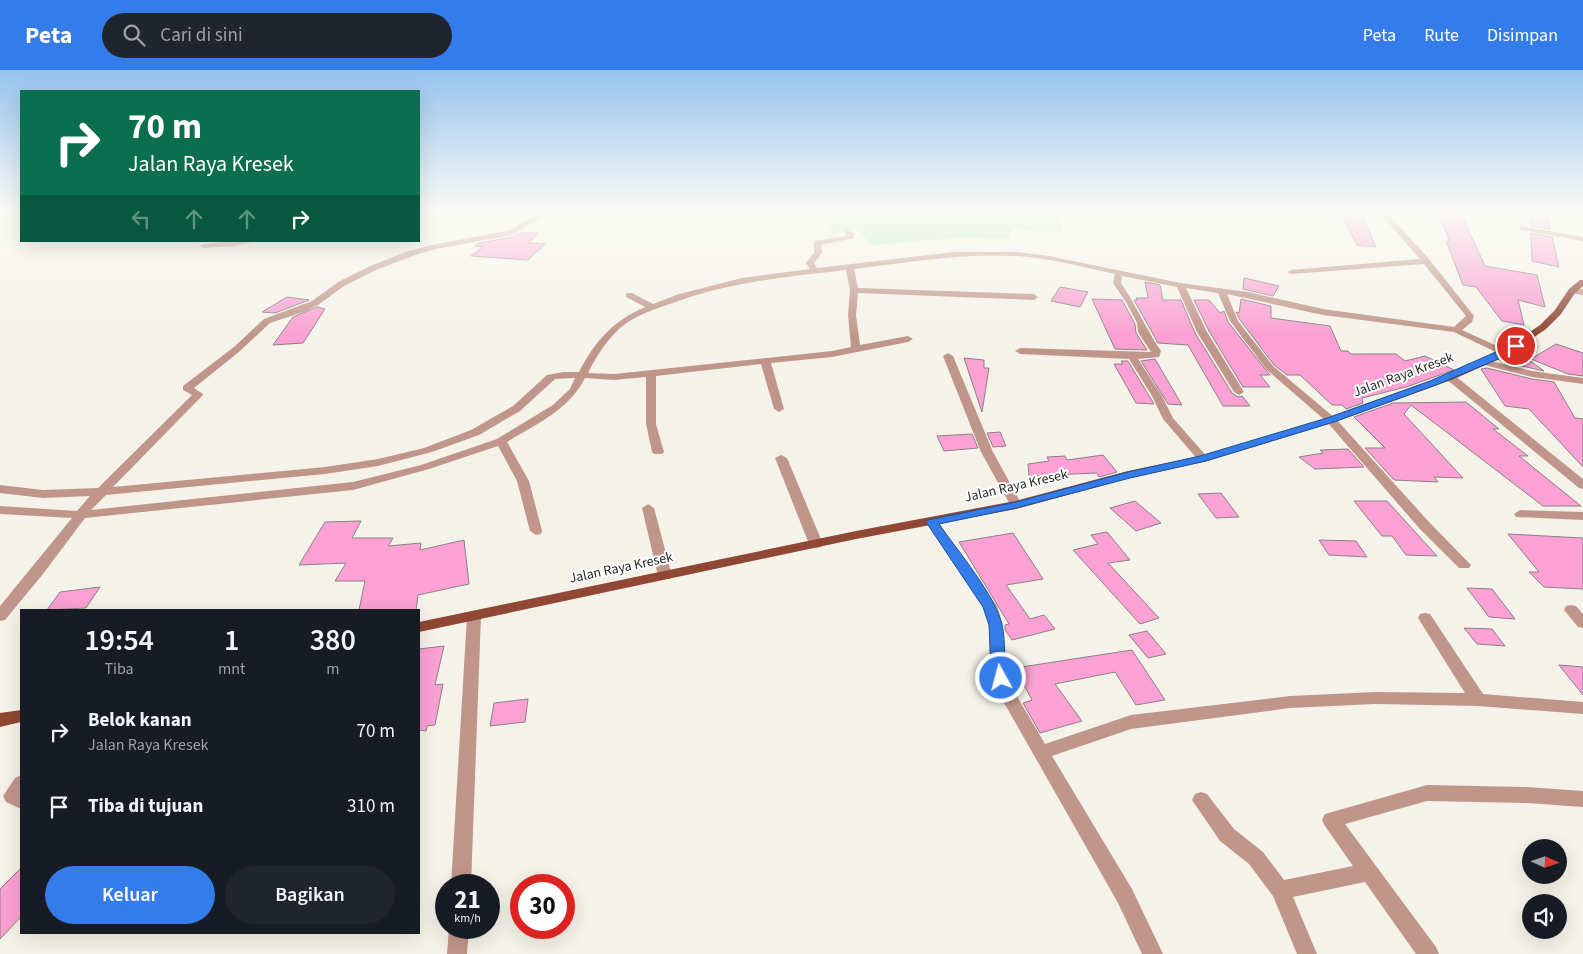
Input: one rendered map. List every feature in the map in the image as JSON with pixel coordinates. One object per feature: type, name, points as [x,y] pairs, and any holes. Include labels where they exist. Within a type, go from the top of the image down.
[{"type":"main road","name":"Jalan Raya Kresek","points":[[420,627],[816,544],[1016,505],[1128,475],[1203,459],[1331,420],[1450,377],[1505,353],[1542,327],[1578,292],[1583,282]]},
{"type":"main road","points":[[0,720],[20,716]]},
{"type":"street","points":[[0,616],[38,571],[83,511],[198,394],[187,388],[237,349],[267,321],[297,312],[315,303],[341,284],[395,259],[414,253]]},
{"type":"street","points":[[815,272],[810,263],[818,253]]},
{"type":"street","points":[[3,493],[101,493],[249,488],[309,482],[366,465],[401,466],[434,464],[501,441],[557,407],[574,390],[573,375],[616,327],[651,306],[742,280],[955,254],[978,253]]},
{"type":"street","points":[[994,253],[1048,258],[1180,284],[1221,290],[1323,312],[1456,330],[1505,353]]},
{"type":"street","points":[[1419,253],[1470,316],[1470,320],[1456,330]]},
{"type":"street","points":[[1291,272],[1426,261]]},
{"type":"street","points":[[850,268],[854,290],[852,315],[856,349]]},
{"type":"street","points":[[1020,351],[1132,356],[1157,354],[1143,332],[1137,315],[1117,283],[1119,272]]},
{"type":"street","points":[[1180,284],[1202,332],[1238,392]]},
{"type":"street","points":[[854,290],[1034,297]]},
{"type":"street","points":[[1221,290],[1234,320],[1270,368],[1331,420],[1424,525],[1464,566]]},
{"type":"street","points":[[629,295],[651,306]]},
{"type":"street","points":[[0,510],[83,511],[249,488],[309,482],[355,483],[401,466],[490,426],[511,414],[551,378],[573,375],[614,377],[832,354],[908,339]]},
{"type":"street","points":[[948,356],[987,452],[1016,505]]},
{"type":"street","points":[[1132,356],[1157,396],[1168,419],[1203,459]]},
{"type":"street","points":[[765,361],[779,409]]},
{"type":"street","points":[[1483,362],[1532,374],[1583,381]]},
{"type":"street","points":[[651,373],[651,424],[658,452]]},
{"type":"street","points":[[1450,377],[1583,485]]},
{"type":"street","points":[[501,441],[523,481],[536,531]]},
{"type":"street","points":[[781,458],[816,544]]},
{"type":"street","points":[[355,483],[366,465]]},
{"type":"street","points":[[648,508],[665,576]]},
{"type":"street","points":[[1520,514],[1583,516]]},
{"type":"street","points":[[932,522],[990,606],[996,625],[998,668],[1006,692],[1125,896],[1153,954]]},
{"type":"street","points":[[1570,610],[1583,623]]},
{"type":"street","points":[[462,874],[474,616]]},
{"type":"street","points":[[1425,618],[1478,700]]},
{"type":"street","points":[[1042,752],[1131,722],[1290,702],[1375,698],[1478,700],[1583,708]]},
{"type":"street","points":[[20,784],[12,796],[20,800]]},
{"type":"street","points":[[1429,954],[1331,820],[1427,793],[1527,795],[1583,799]]},
{"type":"street","points":[[1201,800],[1227,835],[1256,858],[1280,890],[1306,954]]},
{"type":"street","points":[[1280,890],[1370,872]]},
{"type":"street","points":[[458,954],[459,939]]},
{"type":"building","points":[[475,253],[535,253],[528,260],[471,256]]},
{"type":"building","points":[[1451,253],[1479,253],[1485,266],[1537,275],[1545,307],[1518,300],[1524,325],[1502,321],[1476,287],[1463,285]]},
{"type":"building","points":[[1532,253],[1556,253],[1559,267],[1532,261]]},
{"type":"building","points":[[1244,278],[1279,286],[1273,296],[1243,289]]},
{"type":"building","points":[[1145,282],[1160,285],[1163,300],[1181,300],[1195,333],[1232,393],[1238,397],[1242,396],[1250,406],[1223,406],[1188,345],[1158,343],[1134,300],[1137,300],[1136,298],[1148,298]]},
{"type":"building","points":[[1060,287],[1088,292],[1080,307],[1051,301]]},
{"type":"building","points":[[287,297],[309,300],[275,313],[262,312]]},
{"type":"building","points":[[1092,299],[1122,300],[1135,324],[1136,333],[1147,350],[1115,349]]},
{"type":"building","points":[[1241,299],[1271,306],[1271,318],[1330,326],[1341,351],[1348,351],[1351,354],[1396,354],[1405,361],[1425,356],[1454,370],[1406,387],[1362,398],[1363,403],[1346,409],[1342,405],[1332,405],[1300,375],[1287,375],[1274,365],[1236,312],[1239,313]]},
{"type":"building","points":[[1194,300],[1209,300],[1220,313],[1224,311],[1228,322],[1270,375],[1260,375],[1270,387],[1243,387],[1209,331]]},
{"type":"building","points":[[317,307],[325,309],[303,343],[273,345],[293,317]]},
{"type":"building","points":[[1556,344],[1583,353],[1583,376],[1568,374],[1531,359]]},
{"type":"building","points":[[964,358],[984,360],[984,368],[989,368],[982,412]]},
{"type":"building","points":[[1155,359],[1182,405],[1168,404],[1141,361]]},
{"type":"building","points":[[1528,360],[1533,363],[1544,371],[1509,363]]},
{"type":"building","points":[[1121,361],[1128,361],[1154,404],[1136,403],[1114,364],[1123,364]]},
{"type":"building","points":[[1487,368],[1532,379],[1554,382],[1575,418],[1583,419],[1583,467],[1529,409],[1505,406],[1481,369]]},
{"type":"building","points":[[1466,402],[1499,429],[1493,429],[1528,456],[1519,456],[1581,506],[1543,506],[1411,405],[1404,414],[1463,478],[1434,477],[1438,482],[1394,480],[1365,448],[1385,448],[1354,417],[1393,403]]},
{"type":"building","points":[[1000,432],[1006,446],[993,447],[987,433]]},
{"type":"building","points":[[972,434],[978,448],[944,451],[937,436]]},
{"type":"building","points":[[1348,449],[1364,467],[1315,469],[1299,457],[1323,453],[1320,450]]},
{"type":"building","points":[[1103,455],[1117,472],[1099,477],[1097,473],[1029,476],[1028,464],[1049,461],[1047,457],[1065,456],[1067,460]]},
{"type":"building","points":[[1221,493],[1239,517],[1216,518],[1198,494]]},
{"type":"building","points":[[1135,501],[1161,523],[1136,531],[1110,508]]},
{"type":"building","points":[[1354,501],[1387,501],[1437,556],[1406,555],[1392,536],[1382,536]]},
{"type":"building","points":[[361,521],[352,538],[393,538],[388,546],[421,543],[420,550],[464,540],[469,584],[418,595],[416,609],[359,609],[365,581],[335,581],[346,563],[299,565],[325,522]]},
{"type":"building","points":[[1107,532],[1130,560],[1108,563],[1159,618],[1140,624],[1073,550],[1098,544],[1091,535]]},
{"type":"building","points":[[1013,533],[1043,579],[1006,585],[1030,619],[1044,615],[1055,629],[1012,640],[1005,630],[1005,625],[1009,624],[959,542]]},
{"type":"building","points":[[1508,534],[1583,538],[1583,589],[1544,587],[1529,572],[1539,572]]},
{"type":"building","points":[[1319,540],[1356,541],[1367,557],[1329,555]]},
{"type":"building","points":[[100,587],[86,608],[48,609],[60,592]]},
{"type":"building","points":[[1467,588],[1492,589],[1515,619],[1489,617]]},
{"type":"building","points":[[1464,628],[1492,629],[1505,646],[1477,644]]},
{"type":"building","points":[[1147,631],[1166,654],[1148,658],[1129,635]]},
{"type":"building","points":[[444,646],[435,685],[443,684],[435,725],[427,726],[426,731],[420,730],[420,649]]},
{"type":"building","points":[[1132,650],[1165,700],[1136,705],[1115,672],[1055,684],[1082,721],[1040,733],[1023,703],[1032,700],[1015,668]]},
{"type":"building","points":[[1559,665],[1583,667],[1583,695]]},
{"type":"building","points":[[528,699],[525,722],[490,726],[494,703]]},
{"type":"building","points":[[20,869],[20,918],[0,939],[0,889]]},
{"type":"route","points":[[1001,678],[998,668],[996,625],[990,606],[932,522],[1016,505],[1128,475],[1203,459],[1331,420],[1450,377],[1505,353],[1516,346]]}]
